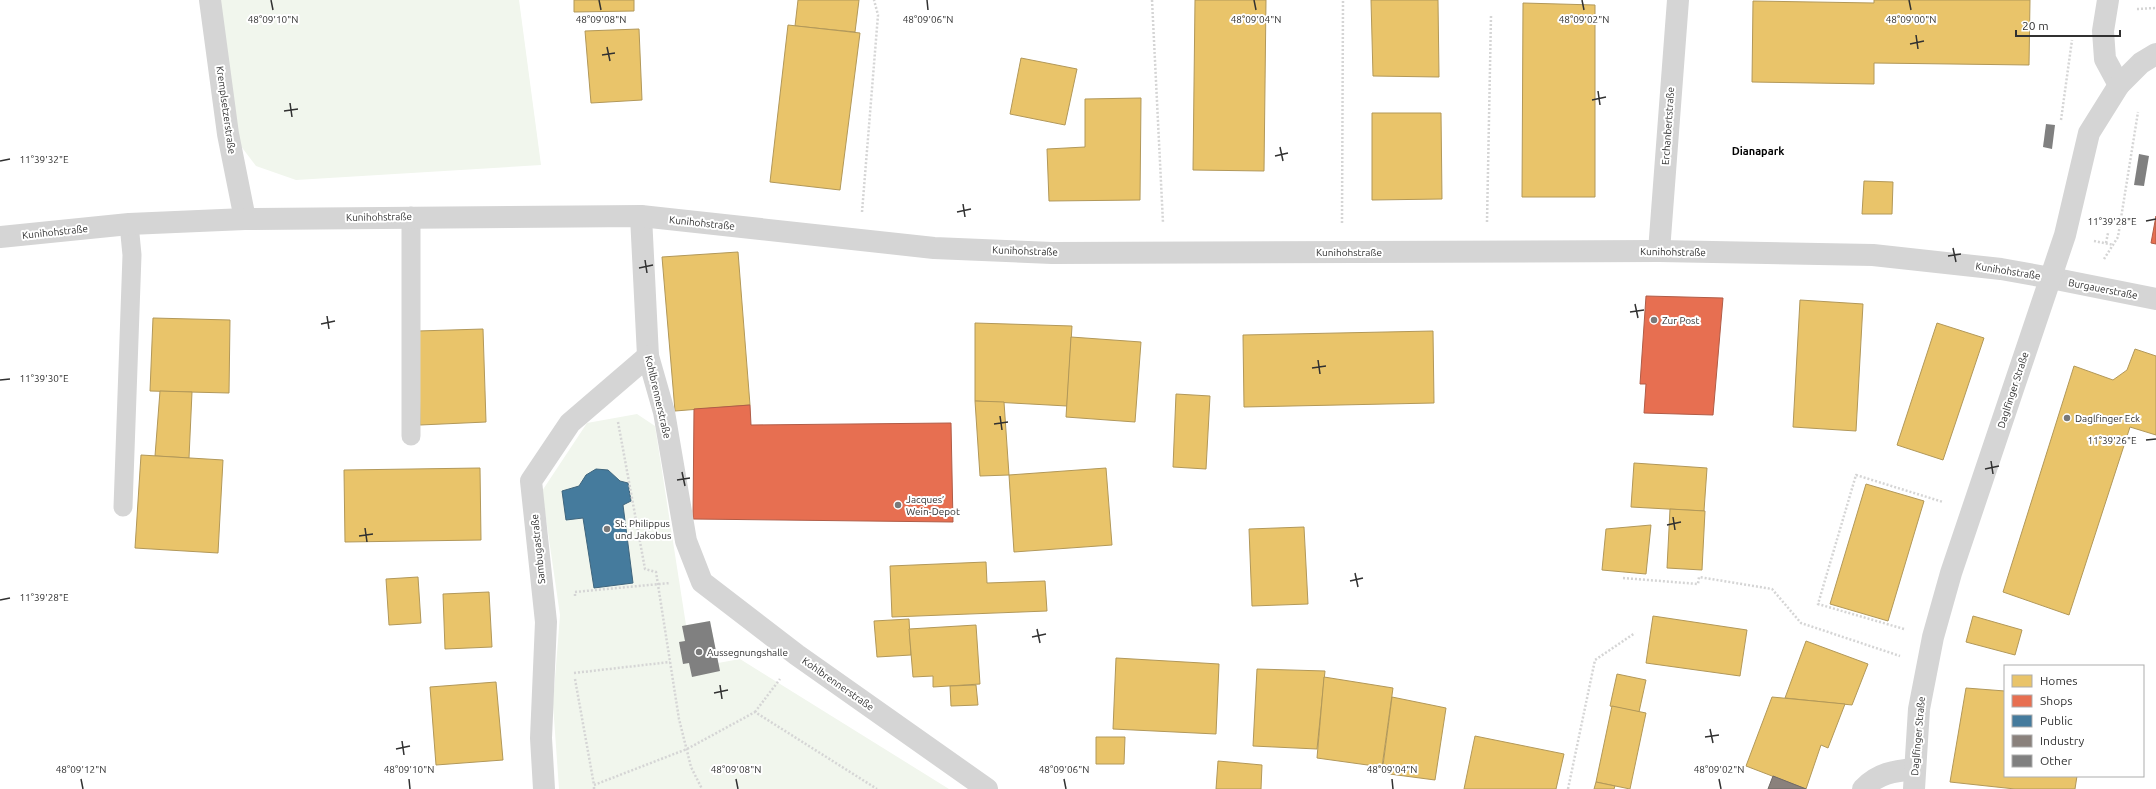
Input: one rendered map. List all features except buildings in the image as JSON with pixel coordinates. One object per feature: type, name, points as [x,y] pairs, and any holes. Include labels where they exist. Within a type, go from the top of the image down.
[{"type":"street","name":"Kremplsetzerstraße","points":[[210,0],[228,134],[245,218]]},
{"type":"street","name":"Erchanbertstraße","points":[[1659,251],[1678,0]]},
{"type":"street","points":[[2108,0],[2103,31],[2105,59],[2119,85]]},
{"type":"street","name":"Daglfinger Straße","points":[[1915,779],[1919,709],[1933,637],[1973,510],[2065,235],[2089,133],[2119,85],[2141,63],[2156,54]]},
{"type":"street","name":"Kunihohstraße","points":[[0,237],[129,224],[245,218],[641,216],[860,240],[949,248],[1052,253],[1659,251],[1873,256],[2000,269],[2050,278]]},
{"type":"street","name":"Kohlbrennerstraße","points":[[641,216],[648,356],[664,412],[686,541],[702,582],[797,655],[987,789]]},
{"type":"street","name":"Burgauerstraße","points":[[2050,278],[2156,299]]},
{"type":"street","name":"Sambugastraße","points":[[544,789],[541,738],[546,622],[531,481],[570,423],[648,356]]},
{"type":"street","points":[[1863,789],[1870,782],[1886,773],[1915,779]]},
{"type":"lane","points":[[410,436],[411,216]]},
{"type":"lane","points":[[123,507],[132,255],[129,224]]},
{"type":"path","points":[[860,240],[878,15],[874,0]]},
{"type":"path","points":[[1152,0],[1165,252]]},
{"type":"path","points":[[1342,252],[1343,0]]},
{"type":"path","points":[[1487,252],[1491,16]]},
{"type":"path","points":[[2061,122],[2073,38]]},
{"type":"path","points":[[2087,286],[2118,237],[2138,112],[2143,106]]},
{"type":"path","points":[[2130,132],[2135,132]]},
{"type":"path","points":[[2106,243],[2108,233]]},
{"type":"path","points":[[611,388],[645,569],[656,572],[679,719],[691,767],[702,789]]},
{"type":"path","points":[[1933,637],[1818,604],[1856,475],[1973,510]]},
{"type":"path","points":[[1623,578],[1698,584],[1699,577],[1772,589],[1801,623],[1902,656]]},
{"type":"path","points":[[575,600],[575,592],[658,583],[702,582]]},
{"type":"path","points":[[1568,789],[1595,660],[1635,633]]},
{"type":"path","points":[[594,785],[687,749],[755,712],[797,655]]},
{"type":"path","points":[[574,673],[670,662]]},
{"type":"path","points":[[574,666],[594,789]]},
{"type":"path","points":[[755,712],[877,789]]},
{"type":"shaded area","points":[[214,0],[519,0],[541,165],[296,180],[256,166],[237,141]]},
{"type":"shaded area","points":[[637,414],[655,426],[686,625],[710,621],[718,663],[740,659],[949,789],[559,789],[553,704],[560,615],[542,491],[587,423]]},
{"type":"place","name":"Zur Post","points":[[1654,320]]},
{"type":"place","name":"Daglfinger Eck","points":[[2067,418]]},
{"type":"place","name":"Jacques’ Wein-Depot","points":[[898,505]]},
{"type":"place","name":"St. Philippus und Jakobus","points":[[607,529]]},
{"type":"place","name":"Aussegnungshalle","points":[[699,652]]},
{"type":"district","name":"Dianapark","points":[[1758,151]]}]
